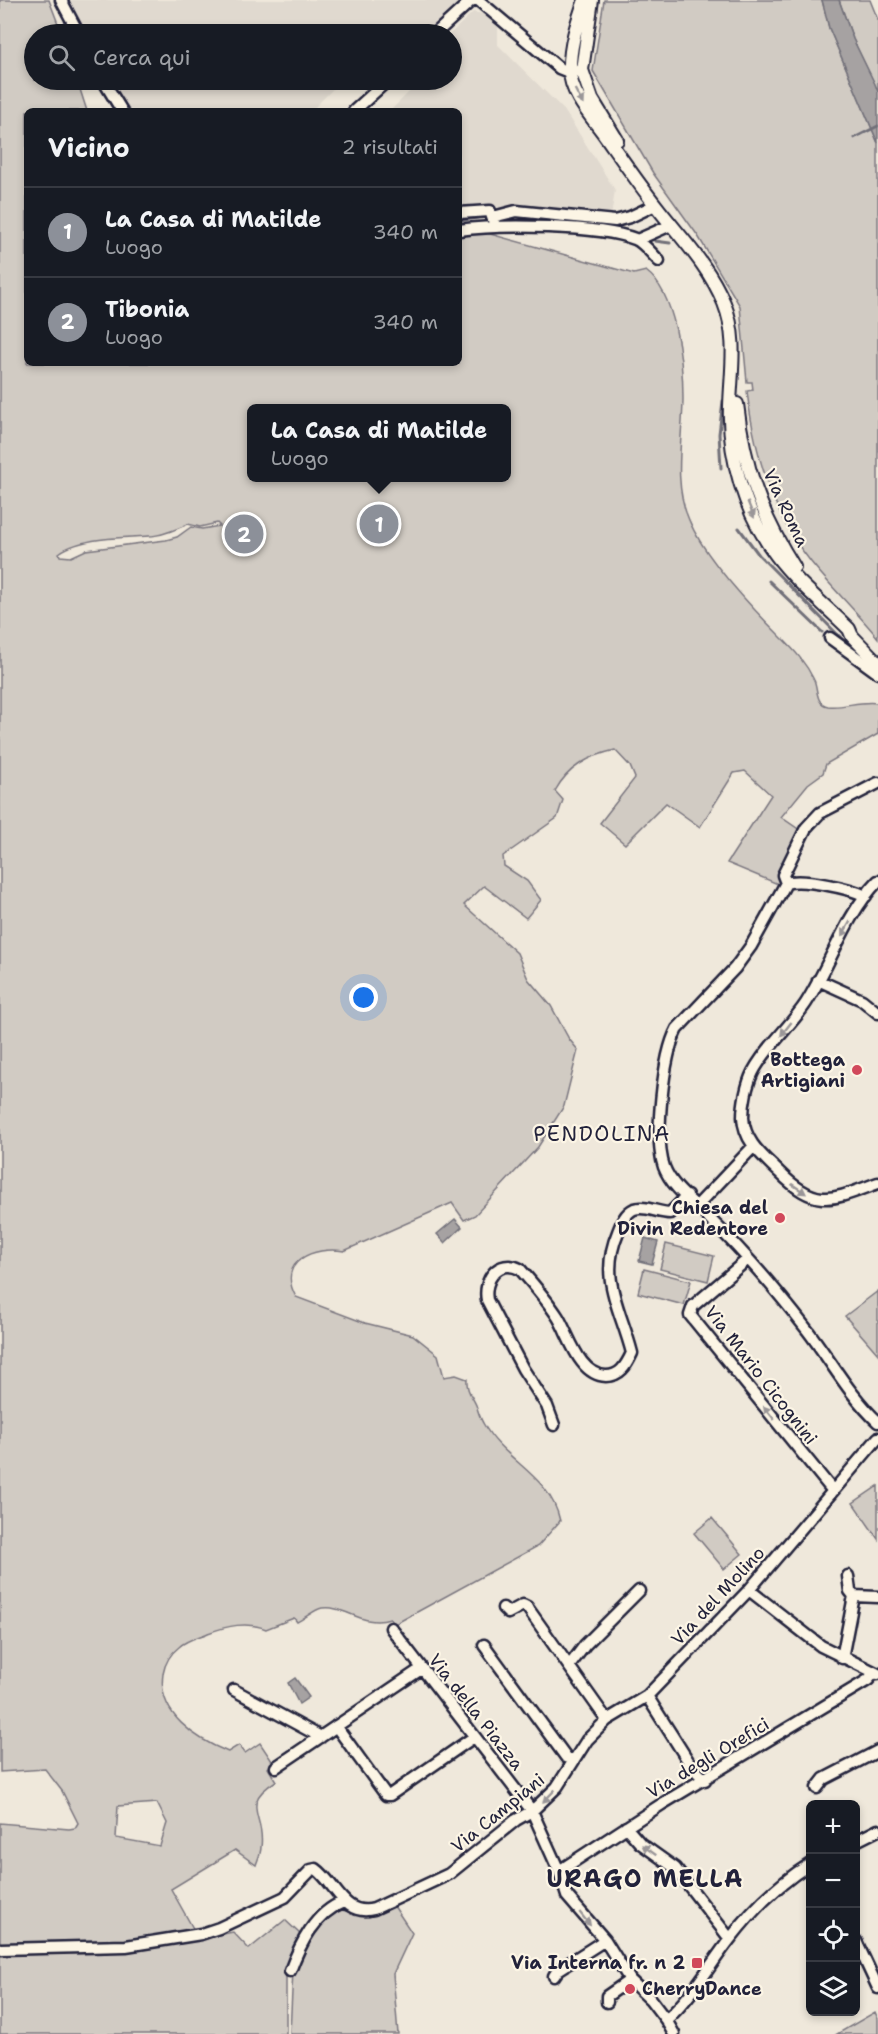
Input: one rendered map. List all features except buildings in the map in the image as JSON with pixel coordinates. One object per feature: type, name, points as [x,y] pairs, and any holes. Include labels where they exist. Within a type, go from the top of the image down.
[{"type":"street","points":[[61,0],[74,24]]},
{"type":"street","points":[[446,24],[472,0]]},
{"type":"street","points":[[478,0],[551,62],[576,71]]},
{"type":"street","points":[[576,71],[575,33],[585,0]]},
{"type":"street","points":[[576,71],[592,0]]},
{"type":"street","name":"Via Roma","points":[[576,71],[586,110],[655,205],[704,264],[724,302],[734,342],[734,370],[744,456],[754,491],[786,554],[805,586],[849,629],[852,636],[878,663]]},
{"type":"street","points":[[109,90],[120,108]]},
{"type":"street","points":[[356,108],[370,90]]},
{"type":"street","points":[[462,229],[494,222],[516,211],[615,221],[630,218],[655,205]]},
{"type":"street","points":[[462,213],[490,211],[494,222]]},
{"type":"street","points":[[494,222],[642,238],[671,225]]},
{"type":"street","points":[[642,238],[659,261]]},
{"type":"street","name":"Via Roma","points":[[849,629],[856,631],[878,654]]},
{"type":"street","points":[[831,638],[878,673]]},
{"type":"street","points":[[878,783],[820,813],[802,837],[783,875],[786,883],[751,946],[721,986],[677,1029],[667,1054],[661,1106],[660,1151],[671,1180],[748,1259],[808,1331],[860,1403],[878,1422]]},
{"type":"street","points":[[878,881],[866,896],[806,1002],[759,1061],[751,1075],[743,1116],[753,1147],[797,1190],[812,1197],[833,1198],[878,1183]]},
{"type":"street","points":[[786,883],[800,882],[855,891],[866,896]]},
{"type":"street","points":[[818,980],[862,1000],[878,1013]]},
{"type":"street","points":[[697,1206],[753,1147]]},
{"type":"street","points":[[554,1425],[547,1406],[523,1369],[487,1300],[485,1288],[489,1276],[502,1267],[512,1265],[520,1269],[546,1300],[585,1367],[596,1376],[614,1376],[626,1366],[632,1353],[610,1277],[609,1262],[614,1243],[624,1219],[632,1210],[644,1208],[658,1213],[670,1213],[687,1196]]},
{"type":"street","name":"Via Mario Cicognini","points":[[748,1259],[693,1306],[690,1315],[833,1491]]},
{"type":"street","name":"Via del Molino","points":[[647,1696],[749,1590],[878,1438]]},
{"type":"street","points":[[848,1576],[850,1591],[854,1596],[878,1597]]},
{"type":"street","points":[[749,1590],[795,1628],[842,1658],[876,1674]]},
{"type":"street","points":[[570,1665],[585,1645],[639,1591]]},
{"type":"street","points":[[842,1658],[854,1596]]},
{"type":"street","points":[[503,1608],[508,1613],[522,1605],[527,1607],[607,1720]]},
{"type":"street","name":"Via della Piazza","points":[[391,1628],[532,1811],[559,1871],[567,1896],[605,1940],[630,1980],[650,1998],[674,2034]]},
{"type":"street","points":[[484,1645],[566,1756],[573,1760]]},
{"type":"street","points":[[276,1767],[421,1669]]},
{"type":"street","name":"Via degli Orefici","points":[[559,1871],[626,1827],[876,1674]]},
{"type":"street","points":[[234,1690],[321,1737]]},
{"type":"street","points":[[647,1696],[692,1767],[705,1780]]},
{"type":"street","name":"Via Campiani","points":[[343,1902],[360,1910],[374,1909],[449,1874],[516,1820],[532,1811],[557,1787],[586,1740],[607,1720],[647,1696]]},
{"type":"street","points":[[336,1726],[386,1795],[474,1737]]},
{"type":"street","points":[[817,1788],[824,1779],[878,1751]]},
{"type":"street","points":[[626,1827],[640,1843],[675,1868],[730,1939]]},
{"type":"street","points":[[860,1839],[878,1830]]},
{"type":"street","points":[[666,2020],[680,2008],[730,1939],[760,1904],[787,1878],[806,1866]]},
{"type":"street","points":[[0,1949],[126,1946],[201,1934],[219,1928],[285,1896],[311,1870],[316,1869],[325,1876],[343,1902],[320,1917],[296,1953],[290,1971]]},
{"type":"street","points":[[554,1976],[558,1970],[605,1940]]},
{"type":"street","points":[[860,1951],[878,1988]]},
{"type":"street","points":[[607,2002],[607,1996],[630,1980]]},
{"type":"shaded area","points":[[0,0],[49,0],[58,24],[24,24],[24,90],[80,90],[86,108],[24,108],[24,366],[462,366],[462,235],[483,232],[634,274],[646,271],[656,281],[664,295],[676,329],[683,383],[681,491],[696,535],[730,582],[804,663],[824,705],[878,703],[878,734],[826,764],[823,773],[808,784],[781,817],[807,835],[778,884],[727,863],[771,795],[745,771],[734,773],[700,827],[666,803],[625,844],[600,823],[635,778],[630,766],[615,750],[588,759],[566,775],[555,791],[563,800],[557,818],[503,856],[504,866],[527,881],[541,900],[526,918],[484,886],[464,905],[517,953],[528,979],[551,1006],[569,1039],[578,1050],[564,1106],[538,1147],[475,1215],[464,1220],[452,1203],[344,1251],[321,1251],[310,1254],[294,1265],[291,1284],[296,1297],[365,1323],[413,1335],[438,1355],[444,1377],[456,1375],[467,1379],[468,1390],[483,1423],[502,1448],[547,1491],[560,1521],[538,1546],[395,1624],[390,1619],[371,1621],[339,1610],[322,1608],[297,1622],[294,1618],[266,1629],[244,1625],[215,1630],[185,1642],[168,1659],[163,1674],[163,1688],[172,1713],[181,1723],[204,1740],[228,1752],[239,1745],[245,1753],[260,1743],[274,1764],[268,1768],[276,1781],[258,1797],[256,1804],[262,1836],[256,1865],[235,1850],[171,1889],[199,1939],[233,1932],[249,1949],[285,1920],[302,1936],[286,1967],[286,2034],[0,2034],[0,1823],[69,1829],[75,1828],[78,1823],[62,1791],[45,1769],[0,1772]],"holes":[[[217,523],[220,526],[202,529],[191,527],[177,537],[166,540],[86,550],[71,557],[60,556],[59,553],[90,541],[154,536],[188,524],[200,527]],[[157,1803],[167,1823],[160,1846],[116,1838],[118,1806]]]},
{"type":"shaded area","points":[[69,0],[460,0],[459,6],[441,24],[82,24]]},
{"type":"shaded area","points":[[604,0],[822,0],[829,28],[878,143],[878,638],[811,562],[797,543],[775,503],[760,459],[750,414],[747,391],[753,390],[752,382],[747,382],[740,306],[698,236],[653,173],[593,71]]},
{"type":"shaded area","points":[[822,0],[839,0],[853,39],[875,84],[878,92],[878,143],[829,28]]},
{"type":"shaded area","points":[[839,0],[870,0],[878,20],[878,92],[853,39]]},
{"type":"shaded area","points":[[473,12],[483,14],[498,27],[498,45],[564,110],[615,190],[611,217],[485,206],[462,209],[462,108],[393,108],[411,90],[462,90],[460,24]]},
{"type":"shaded area","points":[[118,90],[332,90],[314,108],[129,108]]},
{"type":"shaded area","points":[[455,1219],[462,1227],[445,1243],[437,1234]]},
{"type":"shaded area","points":[[645,1238],[658,1242],[652,1264],[639,1261]]},
{"type":"shaded area","points":[[666,1244],[714,1256],[708,1281],[660,1269]]},
{"type":"shaded area","points":[[644,1269],[691,1281],[684,1305],[638,1293]]},
{"type":"shaded area","points":[[878,1291],[878,1354],[845,1316]]},
{"type":"shaded area","points":[[878,1486],[878,1539],[853,1503]]},
{"type":"shaded area","points":[[712,1518],[742,1554],[724,1569],[694,1533]]},
{"type":"shaded area","points":[[295,1678],[309,1697],[299,1704],[288,1683]]},
{"type":"shaded area","points":[[394,1906],[412,1933],[393,1974],[398,2034],[290,2034],[293,1970],[312,1931],[333,1912],[342,1910],[369,1917]]},
{"type":"shaded area","points":[[875,2012],[878,2019],[878,2034],[837,2034]]},
{"type":"waterway","points":[[854,138],[878,126]]},
{"type":"waterway","points":[[462,220],[487,216]]},
{"type":"waterway","points":[[655,241],[670,243]]},
{"type":"waterway","points":[[721,468],[719,434],[723,401]]},
{"type":"waterway","points":[[739,528],[759,555],[850,647]]},
{"type":"waterway","points":[[769,581],[822,632]]},
{"type":"place","name":"La Casa di Matilde","points":[[379,524]]},
{"type":"place","name":"Tibonia","points":[[244,534]]},
{"type":"place","name":"Bottega Artigiani","points":[[857,1070]]},
{"type":"place","name":"Chiesa del Divin Redentore","points":[[780,1218]]},
{"type":"place","name":"Via Interna fr. n 2","points":[[697,1963]]},
{"type":"place","name":"CherryDance","points":[[630,1989]]},
{"type":"district","name":"PENDOLINA","points":[[602,1134]]},
{"type":"district","name":"URAGO MELLA","points":[[645,1879]]}]
